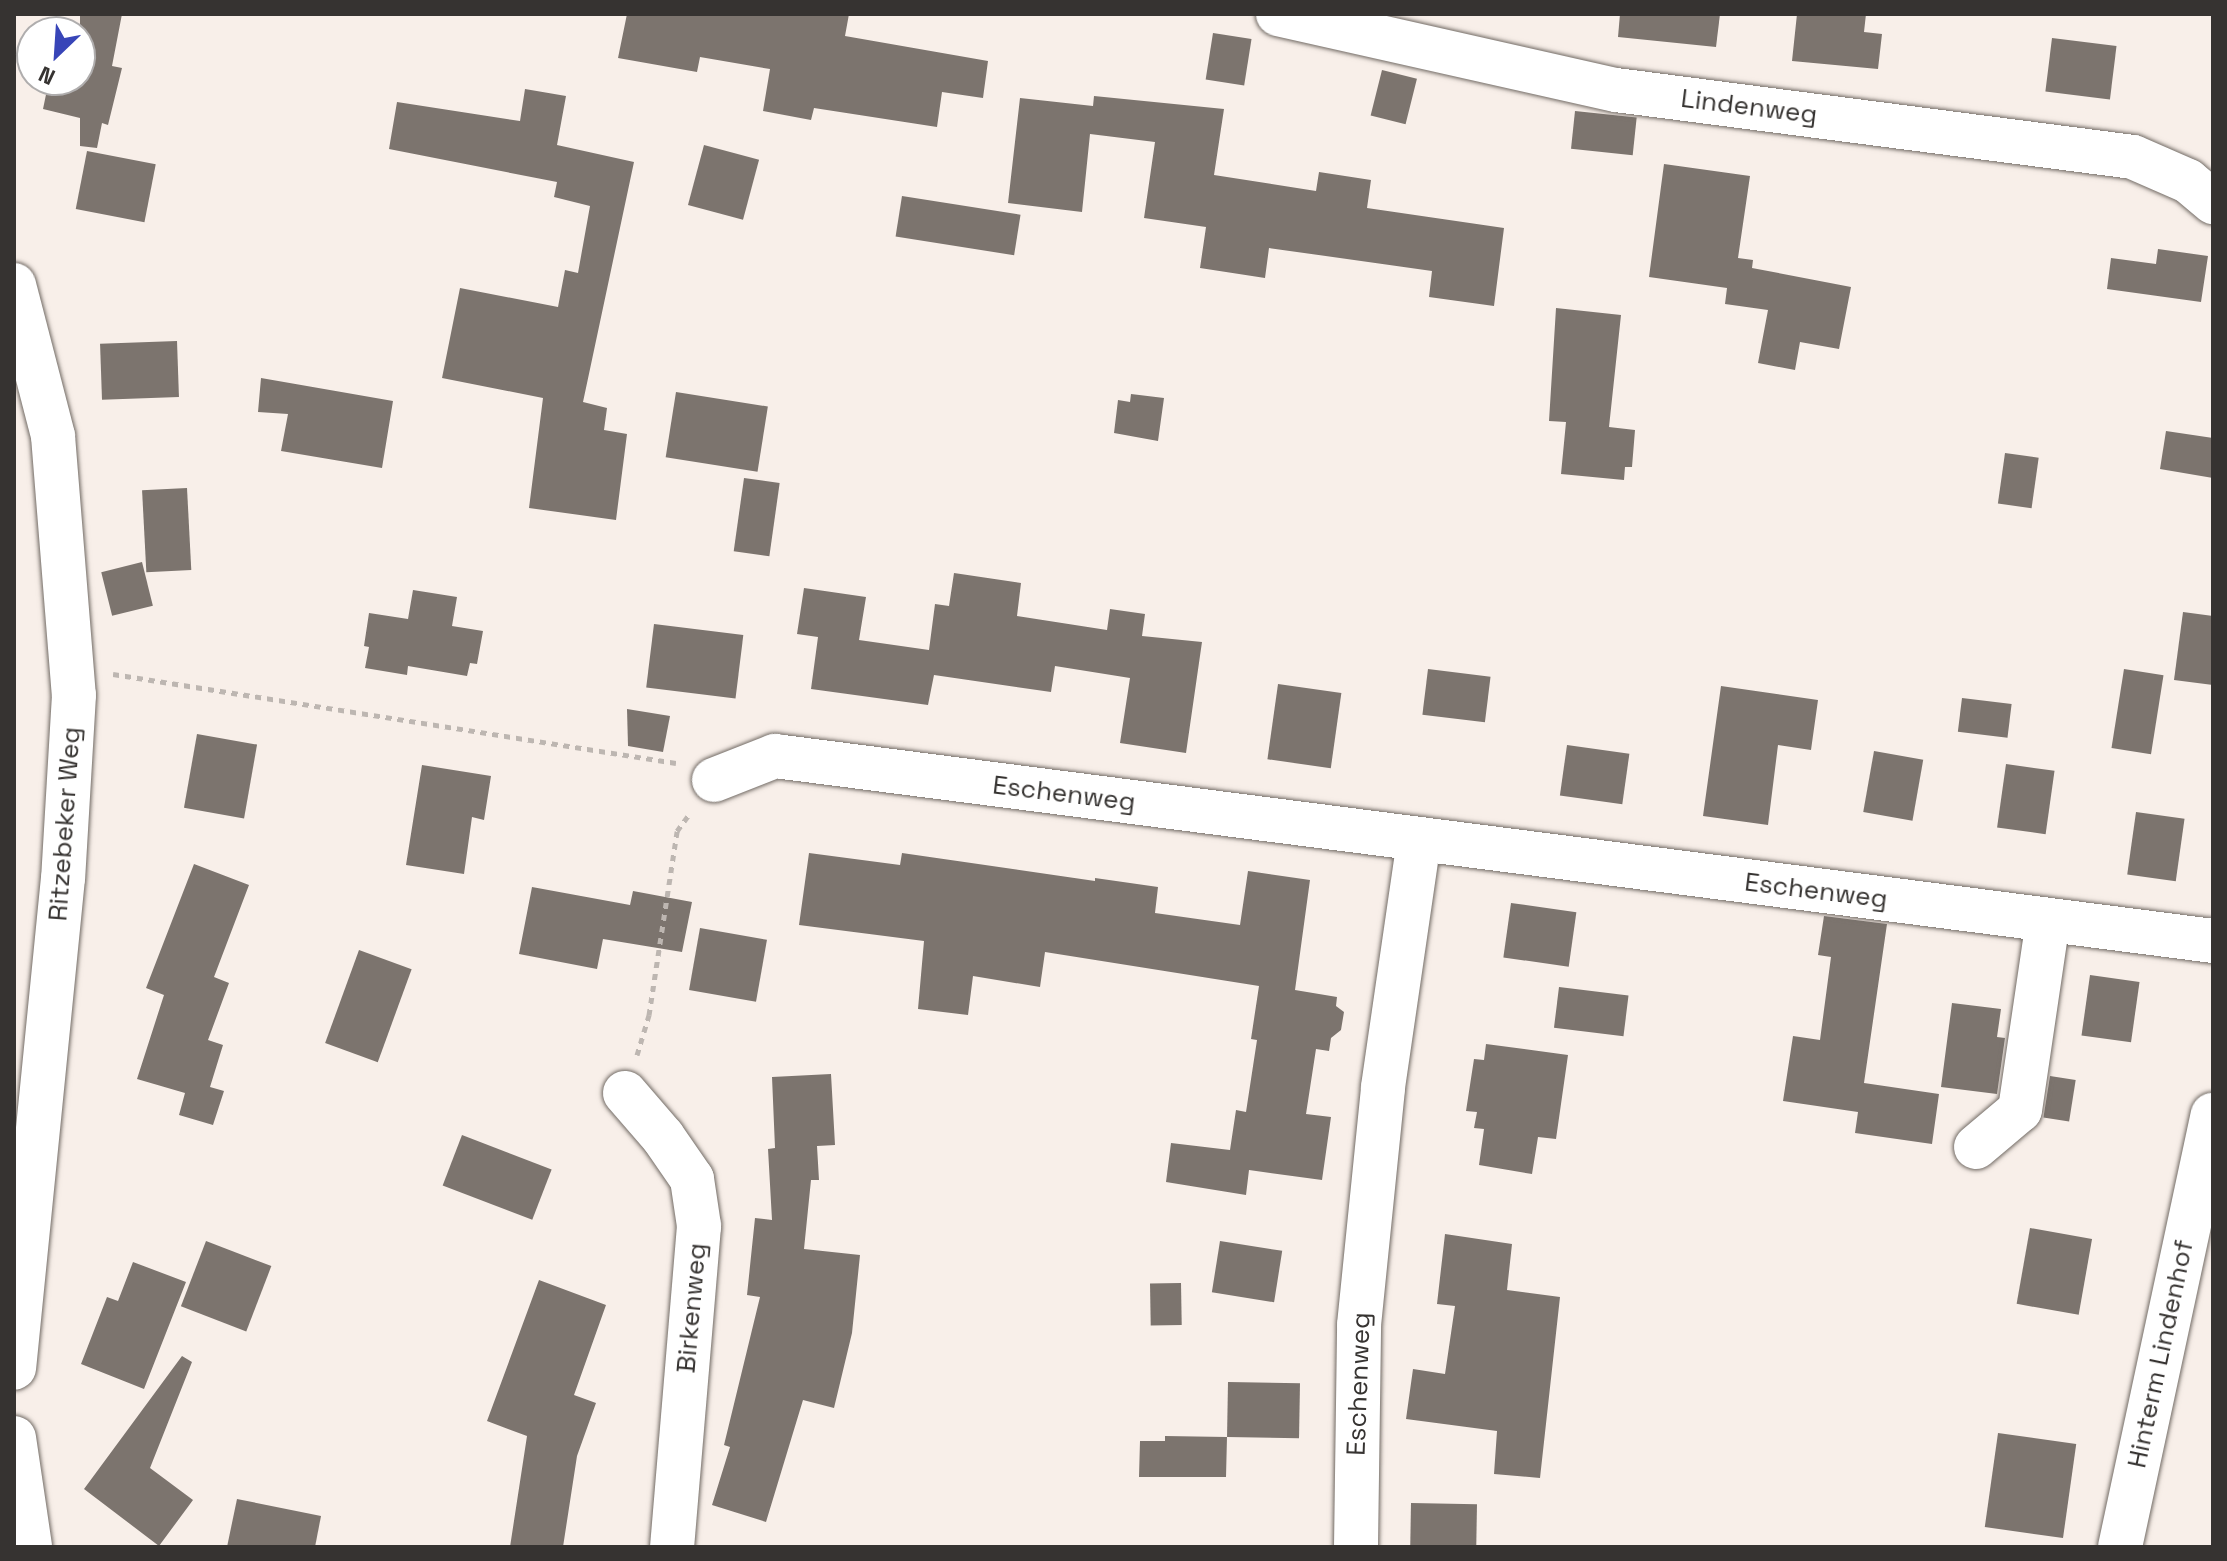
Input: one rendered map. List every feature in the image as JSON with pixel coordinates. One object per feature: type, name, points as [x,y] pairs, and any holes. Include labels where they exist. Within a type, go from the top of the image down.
[{"type":"street","name":"Lindenweg","points":[[1278,14],[1616,90],[2133,157],[2188,181],[2213,202]]},
{"type":"street","name":"Ritzebeker Weg","points":[[14,285],[53,436],[73,668],[63,878],[14,1368]]},
{"type":"street","name":"Eschenweg","points":[[714,780],[775,756],[2213,941]]},
{"type":"street","name":"Eschenweg","points":[[1356,1547],[1359,1325],[1383,1087],[1419,840]]},
{"type":"street","points":[[1976,1147],[2020,1110],[2048,920]]},
{"type":"street","name":"Birkenweg","points":[[625,1093],[663,1137],[692,1179],[699,1226],[672,1547]]},
{"type":"street","name":"Hinterm Lindenhof","points":[[2120,1547],[2213,1115]]},
{"type":"street","points":[[14,1438],[30,1547]]},
{"type":"path","points":[[73,668],[675,762],[714,780],[677,831],[649,1015],[625,1093]]},
{"type":"building","points":[[122,14],[112,66],[122,68],[108,125],[102,123],[97,148],[80,146],[80,118],[43,109],[46,96],[96,96],[96,16],[80,16]]},
{"type":"building","points":[[627,14],[849,14],[845,36],[988,61],[983,98],[942,92],[937,127],[814,108],[811,120],[763,111],[770,69],[700,57],[697,72],[618,58]]},
{"type":"building","points":[[1620,14],[1720,14],[1716,47],[1618,37]]},
{"type":"building","points":[[1797,14],[1866,14],[1864,32],[1882,34],[1878,69],[1792,61]]},
{"type":"building","points":[[1213,33],[1252,39],[1244,86],[1206,79]]},
{"type":"building","points":[[2052,38],[2117,46],[2110,100],[2045,92]]},
{"type":"building","points":[[1382,70],[1417,79],[1406,124],[1371,116]]},
{"type":"building","points":[[525,89],[566,96],[557,145],[634,162],[583,402],[607,408],[604,430],[627,434],[616,520],[529,508],[543,398],[442,378],[460,288],[558,307],[565,270],[578,273],[590,206],[554,197],[557,182],[389,149],[397,102],[520,121]]},
{"type":"building","points":[[1094,96],[1224,109],[1214,175],[1316,191],[1319,172],[1371,180],[1367,208],[1504,228],[1494,306],[1429,297],[1432,271],[1269,248],[1265,278],[1200,268],[1206,227],[1144,218],[1155,142],[1090,134],[1082,212],[1008,203],[1020,98],[1093,106]]},
{"type":"building","points":[[1575,111],[1637,117],[1633,155],[1571,149]]},
{"type":"building","points":[[704,145],[759,160],[743,220],[688,205]]},
{"type":"building","points":[[87,151],[156,164],[144,222],[76,209]]},
{"type":"building","points":[[1664,164],[1750,176],[1738,258],[1753,260],[1752,268],[1851,287],[1839,349],[1800,342],[1795,370],[1758,363],[1768,310],[1725,304],[1727,288],[1649,277]]},
{"type":"building","points":[[902,196],[1021,215],[1014,255],[896,236]]},
{"type":"building","points":[[2158,249],[2208,256],[2201,302],[2107,289],[2111,258],[2156,264]]},
{"type":"building","points":[[1556,308],[1621,315],[1609,427],[1635,430],[1632,467],[1625,467],[1624,480],[1561,474],[1566,422],[1549,421]]},
{"type":"building","points":[[177,341],[179,397],[102,400],[100,344]]},
{"type":"building","points":[[261,378],[393,401],[382,468],[281,451],[288,414],[258,412]]},
{"type":"building","points":[[676,392],[768,407],[758,472],[666,457]]},
{"type":"building","points":[[1131,394],[1164,398],[1158,441],[1114,433],[1118,400],[1130,402]]},
{"type":"building","points":[[2166,431],[2213,438],[2213,478],[2160,469]]},
{"type":"building","points":[[2005,453],[2039,458],[2032,508],[1998,504]]},
{"type":"building","points":[[744,478],[780,483],[769,556],[734,551]]},
{"type":"building","points":[[187,488],[191,570],[146,572],[142,490]]},
{"type":"building","points":[[142,562],[153,606],[112,616],[101,572]]},
{"type":"building","points":[[954,573],[1021,583],[1017,616],[1107,630],[1110,609],[1145,614],[1142,636],[1202,642],[1186,753],[1120,743],[1130,678],[1055,666],[1051,692],[934,675],[928,705],[811,689],[818,637],[797,634],[804,588],[866,597],[859,640],[929,650],[935,604],[949,606]]},
{"type":"building","points":[[413,590],[457,597],[452,626],[483,631],[477,664],[470,663],[467,676],[408,666],[407,675],[365,668],[369,647],[364,646],[369,613],[408,619]]},
{"type":"building","points":[[2183,612],[2213,616],[2213,685],[2174,680]]},
{"type":"building","points":[[654,624],[743,635],[736,698],[646,688]]},
{"type":"building","points":[[1428,669],[1491,677],[1485,722],[1422,715]]},
{"type":"building","points":[[2124,669],[2164,675],[2151,754],[2111,748]]},
{"type":"building","points":[[1278,684],[1341,693],[1331,768],[1267,759]]},
{"type":"building","points":[[1721,686],[1818,700],[1811,750],[1778,745],[1768,825],[1703,816]]},
{"type":"building","points":[[1962,698],[2012,704],[2007,738],[1958,732]]},
{"type":"building","points":[[627,709],[670,716],[663,752],[628,746]]},
{"type":"building","points":[[197,734],[257,745],[244,818],[184,808]]},
{"type":"building","points":[[1567,745],[1629,754],[1622,804],[1560,796]]},
{"type":"building","points":[[1874,751],[1923,760],[1912,821],[1863,812]]},
{"type":"building","points":[[2006,764],[2055,771],[2046,834],[1997,827]]},
{"type":"building","points":[[422,765],[491,776],[484,820],[472,817],[464,874],[406,865]]},
{"type":"building","points":[[2136,812],[2185,819],[2176,881],[2127,874]]},
{"type":"building","points":[[809,853],[900,865],[902,853],[1158,887],[1155,913],[1240,925],[1248,871],[1310,880],[1295,990],[1337,997],[1336,1006],[1344,1012],[1341,1030],[1331,1038],[1329,1051],[1316,1049],[1306,1114],[1331,1117],[1322,1180],[1249,1170],[1246,1195],[1166,1182],[1171,1143],[1230,1150],[1236,1110],[1246,1112],[1257,1040],[1251,1039],[1259,986],[1045,952],[1040,987],[973,976],[968,1015],[918,1009],[924,941],[799,925]]},
{"type":"building","points":[[194,864],[249,885],[214,977],[229,983],[208,1040],[223,1045],[210,1087],[224,1091],[213,1125],[179,1115],[185,1093],[137,1079],[164,995],[146,988]]},
{"type":"building","points":[[532,887],[630,905],[633,891],[692,902],[682,952],[603,939],[597,969],[519,954]]},
{"type":"building","points":[[1511,903],[1576,912],[1569,967],[1503,957]]},
{"type":"building","points":[[1824,916],[1887,924],[1864,1083],[1939,1094],[1932,1144],[1855,1133],[1858,1112],[1783,1101],[1793,1036],[1820,1040],[1831,957],[1818,955]]},
{"type":"building","points":[[700,928],[767,940],[756,1002],[689,990]]},
{"type":"building","points":[[359,950],[412,969],[378,1062],[325,1043]]},
{"type":"building","points":[[2090,975],[2140,982],[2131,1042],[2082,1035]]},
{"type":"building","points":[[1559,987],[1628,996],[1623,1036],[1554,1028]]},
{"type":"building","points":[[1952,1003],[2001,1009],[1997,1037],[2005,1038],[1997,1094],[1941,1087]]},
{"type":"building","points":[[1486,1044],[1568,1055],[1556,1139],[1538,1137],[1532,1174],[1479,1165],[1484,1129],[1474,1128],[1477,1112],[1466,1111],[1474,1059],[1484,1060]]},
{"type":"building","points":[[831,1074],[835,1145],[817,1146],[819,1180],[811,1180],[804,1249],[860,1255],[852,1333],[834,1408],[803,1400],[766,1522],[712,1505],[730,1447],[724,1445],[760,1297],[747,1295],[755,1218],[772,1220],[768,1149],[775,1148],[772,1077]]},
{"type":"building","points":[[2050,1076],[2076,1080],[2069,1122],[2043,1117]]},
{"type":"building","points":[[462,1135],[552,1169],[532,1220],[443,1185]]},
{"type":"building","points":[[2030,1228],[2092,1239],[2079,1315],[2017,1304]]},
{"type":"building","points":[[1445,1234],[1512,1244],[1507,1290],[1560,1297],[1540,1478],[1494,1474],[1497,1431],[1406,1419],[1413,1369],[1445,1374],[1455,1306],[1437,1304]]},
{"type":"building","points":[[206,1241],[271,1266],[246,1331],[181,1306]]},
{"type":"building","points":[[1220,1241],[1282,1251],[1274,1302],[1212,1292]]},
{"type":"building","points":[[133,1262],[186,1282],[144,1389],[81,1364],[107,1297],[118,1301]]},
{"type":"building","points":[[539,1280],[606,1305],[574,1395],[596,1403],[577,1456],[563,1547],[510,1547],[527,1436],[487,1421]]},
{"type":"building","points":[[1181,1283],[1182,1325],[1151,1326],[1150,1284]]},
{"type":"building","points":[[182,1356],[192,1362],[150,1468],[193,1500],[159,1546],[84,1489]]},
{"type":"building","points":[[1228,1382],[1300,1383],[1299,1438],[1227,1437]]},
{"type":"building","points":[[1998,1433],[2076,1444],[2063,1538],[1985,1527]]},
{"type":"building","points":[[1165,1436],[1227,1437],[1226,1477],[1139,1477],[1140,1441],[1165,1441]]},
{"type":"building","points":[[237,1499],[321,1516],[315,1547],[227,1547]]},
{"type":"building","points":[[1411,1503],[1477,1504],[1476,1547],[1410,1547]]}]
